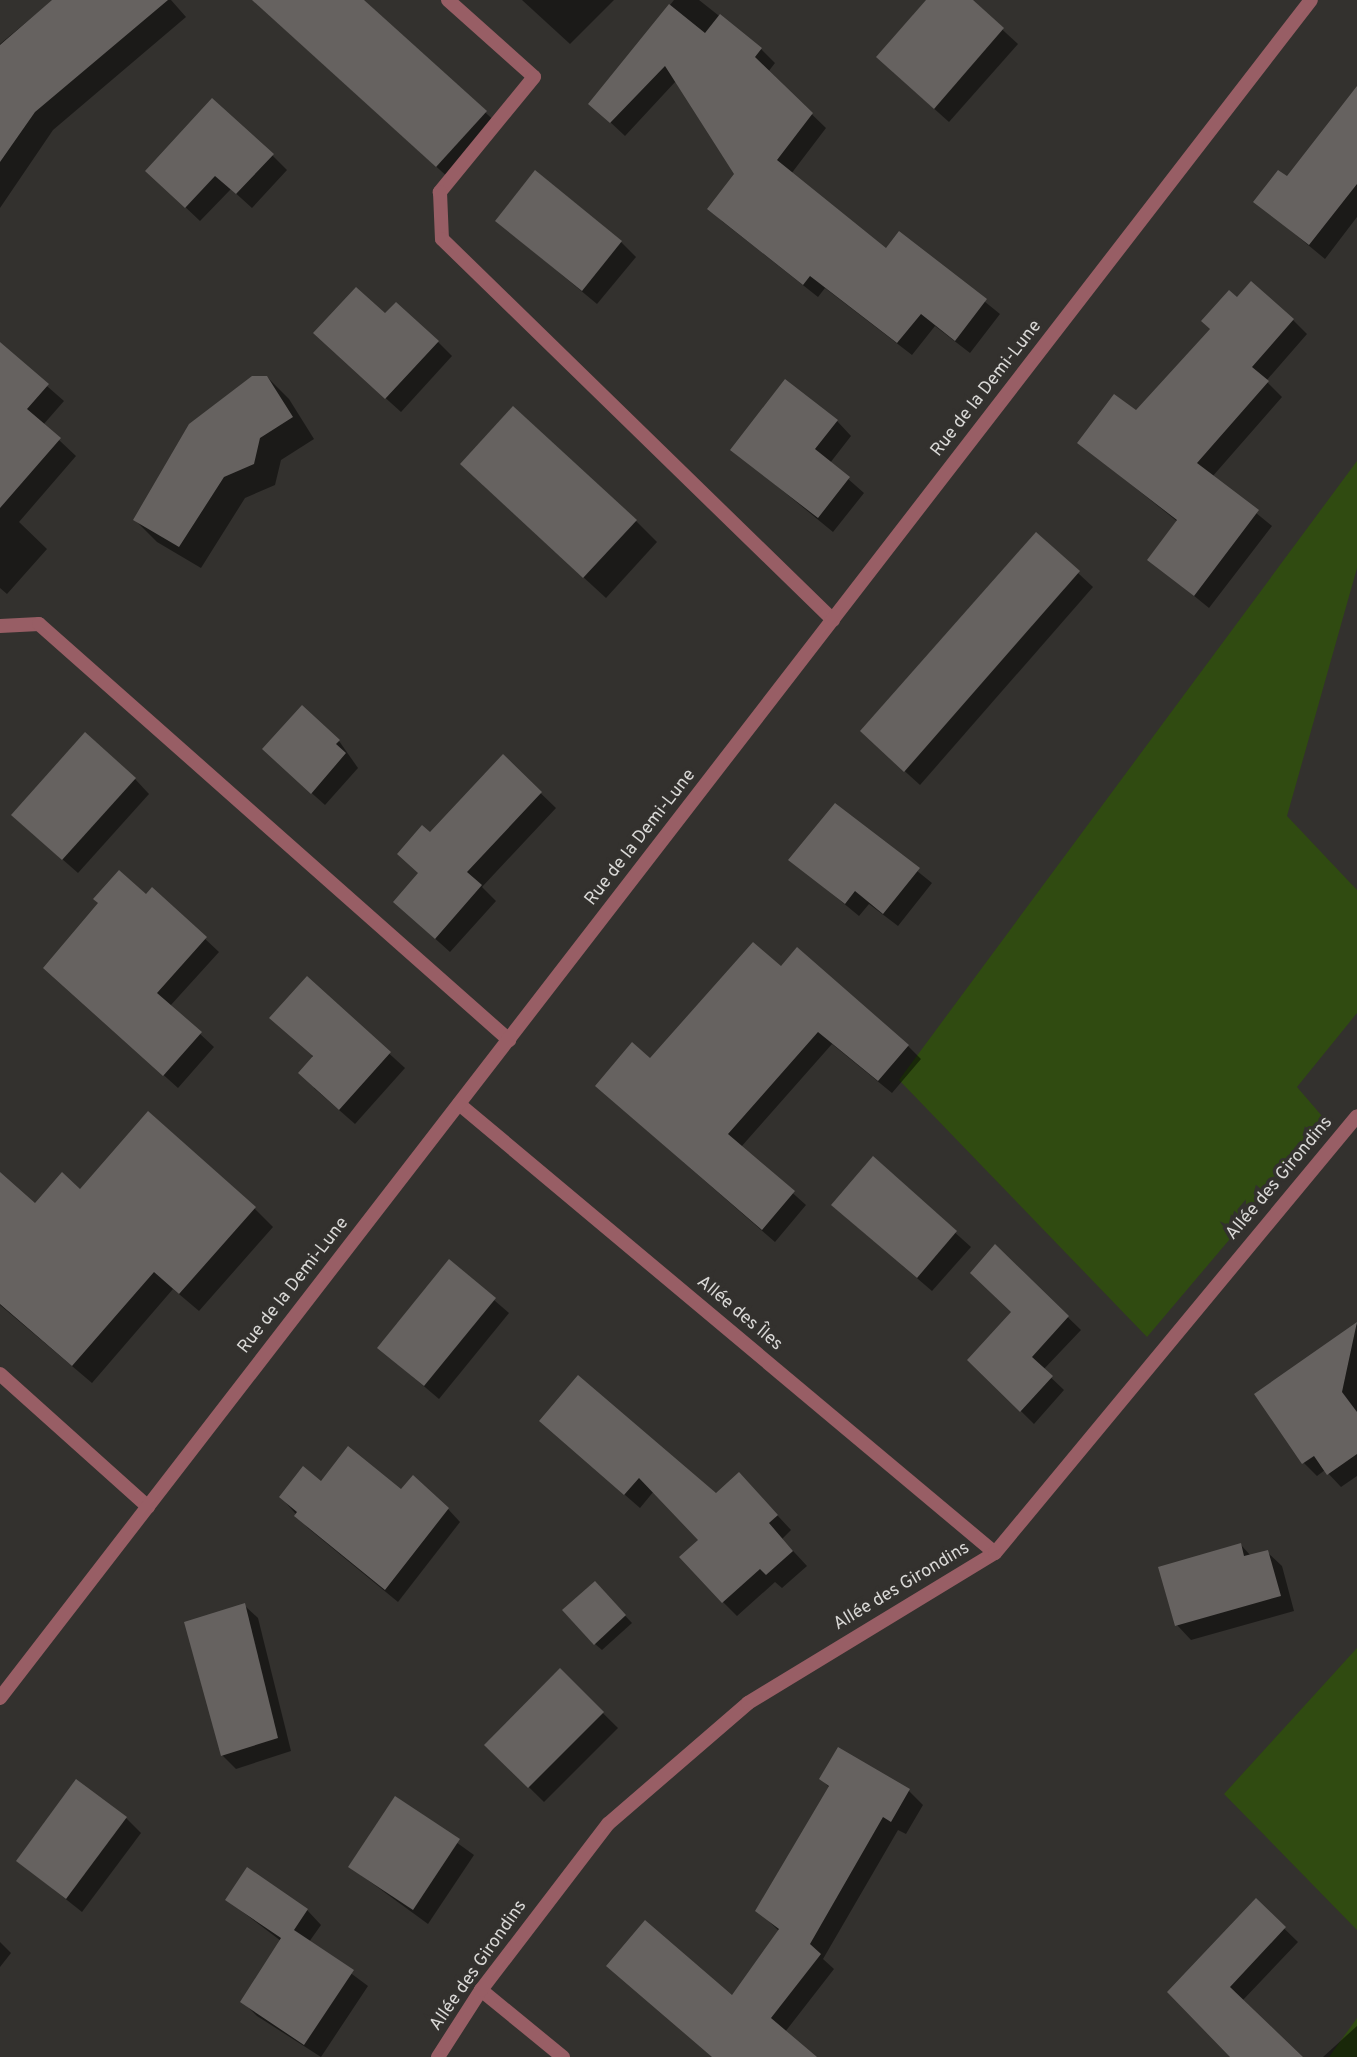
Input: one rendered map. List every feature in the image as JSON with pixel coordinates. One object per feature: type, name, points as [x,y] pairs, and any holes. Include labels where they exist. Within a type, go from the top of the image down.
[{"type":"street","points":[[448,0],[534,77],[440,192],[442,239],[833,620]]},
{"type":"street","name":"Rue de la Demi-Lune","points":[[0,1698],[1311,0]]},
{"type":"street","points":[[0,626],[39,624],[509,1040]]},
{"type":"street","name":"Allée des Îles","points":[[458,1104],[995,1553]]},
{"type":"street","name":"Allée des Girondins","points":[[438,2057],[481,1990],[608,1824],[748,1703],[995,1553],[1357,1116]]},
{"type":"street","points":[[0,1374],[148,1507]]},
{"type":"street","points":[[481,1990],[563,2057]]},
{"type":"green space","points":[[1357,461],[1357,568],[1287,816],[1357,890],[1357,1013],[1297,1087],[1328,1123],[1147,1337],[899,1080]]},
{"type":"green space","points":[[1357,1648],[1357,1930],[1224,1794]]},
{"type":"green space","points":[[1357,2018],[1357,2057],[1329,2057]]},
{"type":"building","points":[[52,0],[168,0],[35,112],[0,162],[0,45]]},
{"type":"building","points":[[252,0],[364,0],[487,111],[436,167]]},
{"type":"building","points":[[926,0],[973,0],[1004,28],[934,109],[876,57]]},
{"type":"building","points":[[669,4],[705,33],[720,14],[762,48],[755,57],[813,113],[777,160],[886,248],[899,231],[987,299],[955,341],[921,314],[897,343],[810,276],[803,285],[707,209],[734,174],[665,66],[610,123],[588,104]]},
{"type":"building","points":[[1357,86],[1357,184],[1309,245],[1253,202],[1278,170],[1287,176]]},
{"type":"building","points":[[212,98],[274,154],[236,194],[215,176],[185,208],[145,171]]},
{"type":"building","points":[[535,170],[622,241],[582,291],[495,221]]},
{"type":"building","points":[[1251,281],[1294,319],[1252,367],[1269,381],[1197,463],[1259,510],[1194,596],[1147,560],[1177,520],[1077,443],[1114,394],[1136,410],[1210,329],[1201,321],[1229,290],[1237,297]]},
{"type":"building","points":[[356,287],[385,313],[396,302],[439,341],[385,399],[313,333]]},
{"type":"building","points":[[0,342],[49,384],[27,409],[61,438],[0,508]]},
{"type":"building","points":[[252,376],[267,376],[293,417],[260,438],[254,464],[224,477],[179,547],[133,520],[189,424]]},
{"type":"building","points":[[785,379],[838,420],[815,449],[850,477],[818,518],[730,450]]},
{"type":"building","points":[[513,406],[637,520],[583,578],[460,464]]},
{"type":"building","points":[[1036,532],[1080,571],[904,772],[860,731]]},
{"type":"building","points":[[302,705],[340,740],[336,744],[346,753],[311,794],[262,749]]},
{"type":"building","points":[[85,732],[136,778],[62,860],[11,815]]},
{"type":"building","points":[[503,754],[542,792],[467,872],[482,885],[435,939],[393,902],[418,873],[397,854],[422,825],[430,832]]},
{"type":"building","points":[[835,803],[920,868],[883,914],[855,891],[845,904],[788,860]]},
{"type":"building","points":[[119,870],[146,894],[152,887],[207,937],[157,993],[202,1032],[163,1076],[43,968],[98,903],[93,899]]},
{"type":"building","points":[[753,942],[781,966],[797,947],[909,1045],[878,1081],[818,1032],[728,1134],[795,1191],[762,1230],[595,1086],[632,1042],[650,1058]]},
{"type":"building","points":[[307,976],[391,1052],[339,1110],[298,1073],[313,1056],[269,1018]]},
{"type":"building","points":[[148,1111],[256,1207],[179,1294],[154,1272],[72,1366],[0,1304],[0,1172],[35,1203],[62,1172],[80,1189]]},
{"type":"building","points":[[873,1156],[957,1231],[917,1278],[831,1205]]},
{"type":"building","points":[[995,1244],[1069,1316],[1032,1357],[1053,1376],[1020,1412],[967,1360],[1011,1312],[970,1273]]},
{"type":"building","points":[[449,1259],[496,1298],[424,1386],[377,1348]]},
{"type":"building","points":[[1357,1322],[1342,1392],[1357,1412],[1357,1454],[1327,1475],[1314,1456],[1302,1464],[1254,1394]]},
{"type":"building","points":[[578,1375],[716,1493],[739,1472],[778,1515],[769,1523],[793,1551],[766,1575],[760,1569],[722,1603],[679,1557],[698,1540],[639,1478],[624,1495],[539,1421]]},
{"type":"building","points":[[348,1446],[401,1489],[413,1475],[449,1508],[385,1590],[294,1516],[297,1512],[279,1497],[303,1466],[321,1481]]},
{"type":"building","points":[[1241,1543],[1244,1556],[1268,1550],[1281,1596],[1175,1626],[1158,1567]]},
{"type":"building","points":[[595,1581],[626,1615],[594,1645],[562,1610]]},
{"type":"building","points":[[245,1603],[278,1738],[221,1756],[184,1622]]},
{"type":"building","points":[[560,1668],[604,1712],[528,1788],[484,1745]]},
{"type":"building","points":[[838,1747],[910,1789],[891,1822],[883,1817],[810,1944],[821,1954],[771,2018],[817,2057],[712,2057],[606,1966],[645,1920],[732,1995],[779,1929],[755,1911],[829,1786],[819,1779]]},
{"type":"building","points":[[76,1779],[127,1817],[66,1899],[16,1861]]},
{"type":"building","points":[[395,1796],[460,1839],[413,1910],[348,1867]]},
{"type":"building","points":[[247,1867],[308,1909],[294,1930],[354,1970],[304,2045],[240,2002],[281,1938],[225,1900]]},
{"type":"building","points":[[1256,1898],[1286,1927],[1230,1987],[1303,2057],[1230,2057],[1167,1992]]}]
